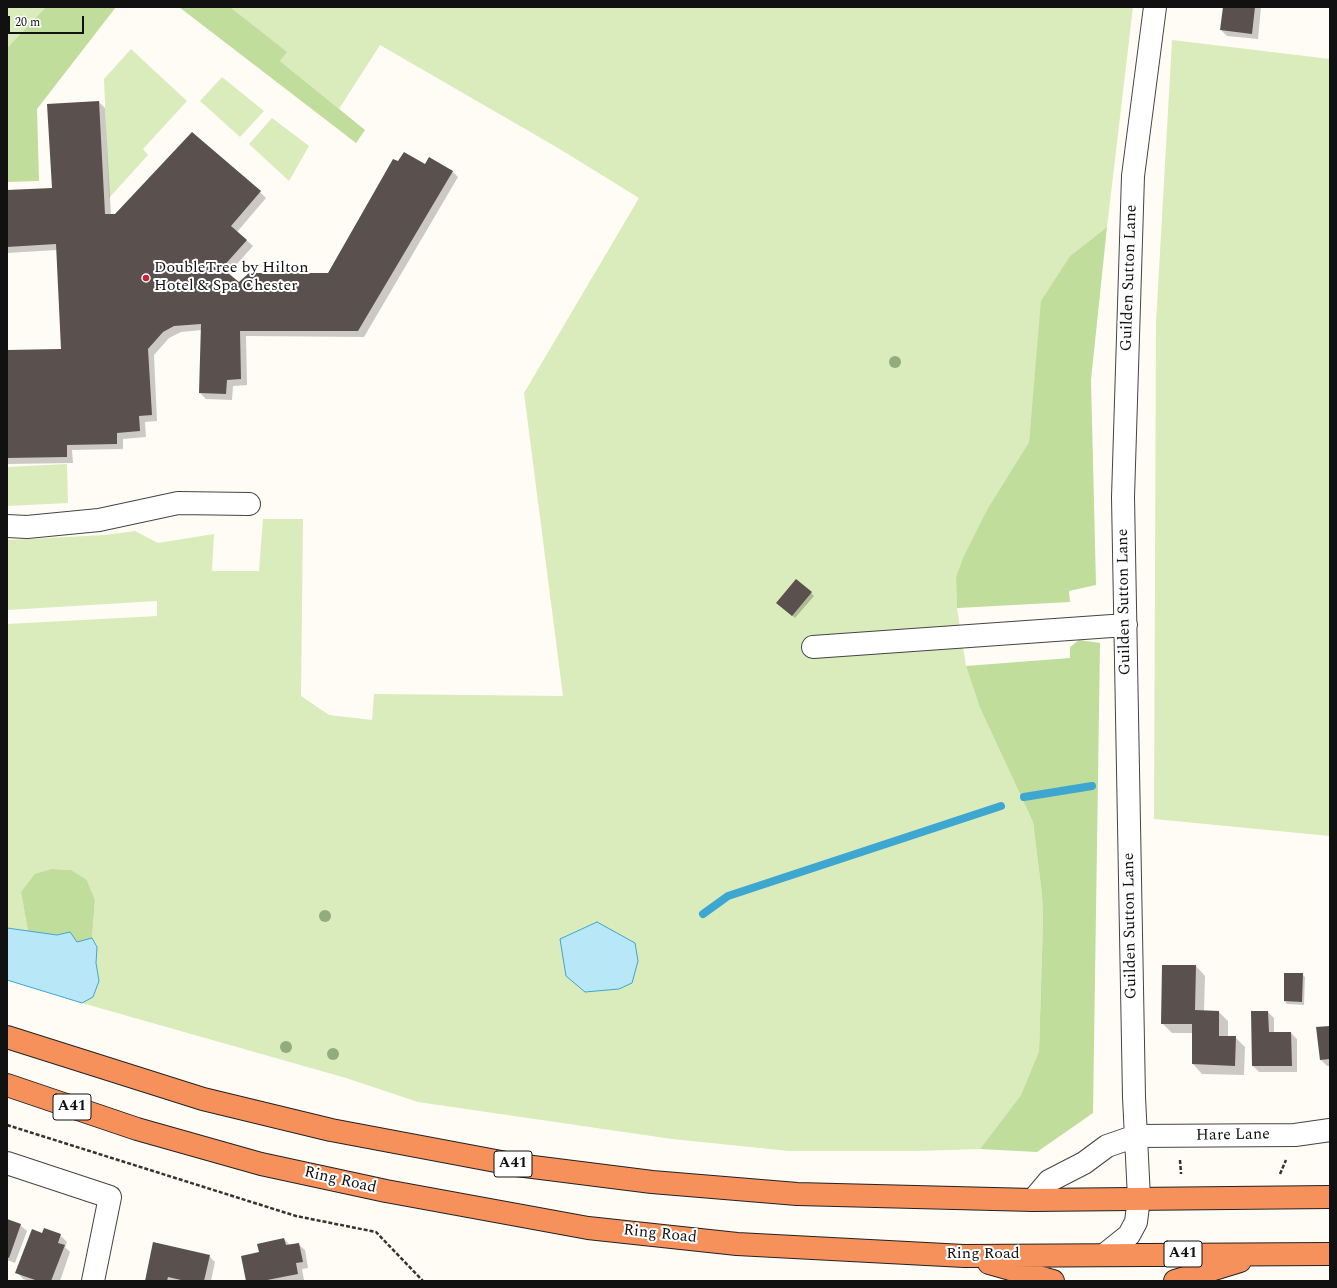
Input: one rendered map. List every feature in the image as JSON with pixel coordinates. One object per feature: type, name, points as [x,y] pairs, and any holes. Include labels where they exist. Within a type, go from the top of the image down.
[{"type":"highway","name":"A41","points":[[7,1037],[210,1100],[331,1130],[517,1165],[652,1182],[797,1194],[1033,1200],[1330,1197]]},
{"type":"highway","name":"Ring Road","points":[[7,1085],[137,1129],[254,1162],[404,1195],[596,1228],[737,1244],[964,1256],[1330,1254]]},
{"type":"highway","points":[[1175,1281],[1262,1255]]},
{"type":"highway","points":[[964,1256],[1053,1281]]},
{"type":"street","name":"Guilden Sutton Lane","points":[[1104,1255],[1129,1235],[1136,1222],[1139,1198],[1136,1136],[1123,497],[1133,176],[1155,7]]},
{"type":"street","points":[[7,526],[27,527],[99,520],[178,503],[249,504]]},
{"type":"street","points":[[813,647],[1126,624]]},
{"type":"street","name":"Hare Lane","points":[[1033,1200],[1049,1181],[1084,1163],[1107,1146],[1136,1136],[1294,1135],[1330,1130]]},
{"type":"street","points":[[7,1163],[110,1197],[93,1281]]},
{"type":"path","points":[[7,1125],[296,1216],[376,1232],[423,1281]]},
{"type":"path","points":[[1272,1198],[1294,1135]]},
{"type":"green space","points":[[7,7],[46,7],[7,48]]},
{"type":"green space","points":[[46,7],[116,7],[37,109],[39,181],[7,182],[7,48]]},
{"type":"green space","points":[[179,7],[230,7],[287,52],[280,61],[365,130],[356,143]]},
{"type":"green space","points":[[230,7],[1133,7],[1107,227],[1070,256],[1042,301],[1029,442],[988,508],[956,577],[957,608],[966,666],[980,708],[1033,822],[1042,895],[1043,921],[1039,1051],[1021,1095],[980,1149],[917,1151],[789,1151],[672,1139],[418,1102],[346,1078],[82,1003],[93,997],[99,981],[96,963],[97,947],[92,938],[95,900],[87,880],[70,870],[52,869],[21,892],[28,931],[7,928],[7,624],[157,616],[157,601],[7,610],[7,540],[105,535],[135,531],[158,543],[214,534],[212,571],[259,571],[263,519],[303,519],[301,696],[329,715],[372,720],[374,694],[563,696],[524,393],[639,198],[558,148],[380,45],[339,109],[280,61],[286,52]]},
{"type":"green space","points":[[1172,40],[1330,59],[1330,836],[1154,819],[1156,323]]},
{"type":"green space","points":[[131,49],[187,101],[143,149],[148,155],[109,198],[104,79]]},
{"type":"green space","points":[[222,77],[264,111],[240,137],[200,101]]},
{"type":"green space","points":[[272,118],[309,146],[289,181],[249,144]]},
{"type":"green space","points":[[1107,227],[1091,380],[1096,585],[1069,591],[1070,602],[957,608],[956,577],[964,556],[988,508],[1029,442],[1041,301],[1070,256]]},
{"type":"green space","points":[[67,464],[68,503],[7,506],[7,467]]},
{"type":"green space","points":[[1079,640],[1100,643],[1093,1113],[1037,1152],[980,1149],[1021,1095],[1039,1051],[1043,921],[1042,895],[1033,822],[980,708],[966,666],[1070,658],[1070,647]]},
{"type":"green space","points":[[52,869],[71,870],[87,880],[95,900],[92,938],[77,943],[70,932],[57,935],[28,931],[21,892],[35,874]]},
{"type":"water","points":[[597,922],[635,943],[638,961],[632,983],[619,989],[585,992],[566,976],[560,939]]},
{"type":"water","points":[[7,928],[57,935],[70,932],[77,942],[92,938],[97,947],[96,963],[99,981],[93,997],[82,1003],[7,980]]},
{"type":"building","points":[[1223,7],[1255,7],[1252,34],[1220,30]]},
{"type":"building","name":"DoubleTree by Hilton Hotel & Spa Chester","points":[[99,101],[105,214],[115,214],[192,132],[261,191],[231,226],[247,240],[222,268],[239,282],[249,273],[328,273],[393,159],[398,161],[404,152],[425,164],[429,157],[453,171],[358,331],[240,331],[241,379],[227,380],[226,394],[199,393],[201,324],[174,326],[163,332],[148,349],[152,415],[139,416],[140,431],[117,433],[117,444],[67,445],[67,457],[7,458],[7,350],[61,349],[56,244],[7,247],[7,190],[52,188],[47,104]]},
{"type":"building","points":[[796,579],[812,592],[792,616],[776,603]]},
{"type":"building","points":[[1162,965],[1196,965],[1195,1010],[1219,1011],[1219,1036],[1236,1036],[1235,1066],[1192,1064],[1192,1024],[1161,1024]]},
{"type":"building","points":[[1284,973],[1303,973],[1302,1002],[1284,1001]]},
{"type":"building","points":[[1251,1011],[1268,1011],[1269,1032],[1291,1032],[1292,1066],[1252,1066]]},
{"type":"building","points":[[1330,1026],[1330,1059],[1320,1060],[1316,1027]]},
{"type":"building","points":[[7,1219],[21,1224],[9,1258],[7,1257]]},
{"type":"building","points":[[44,1228],[61,1234],[58,1243],[65,1245],[51,1281],[38,1281],[15,1273],[32,1229],[42,1233]]},
{"type":"building","points":[[284,1238],[286,1245],[299,1243],[303,1262],[296,1263],[298,1274],[262,1281],[246,1281],[241,1256],[259,1252],[257,1244]]},
{"type":"building","points":[[153,1242],[210,1255],[204,1281],[180,1281],[181,1280],[168,1277],[167,1281],[145,1281]]},
{"type":"waterway","points":[[1024,797],[1092,786]]},
{"type":"waterway","points":[[703,914],[728,896],[1001,806]]},
{"type":"place","name":"DoubleTree by Hilton Hotel & Spa Chester","points":[[146,278]]}]
